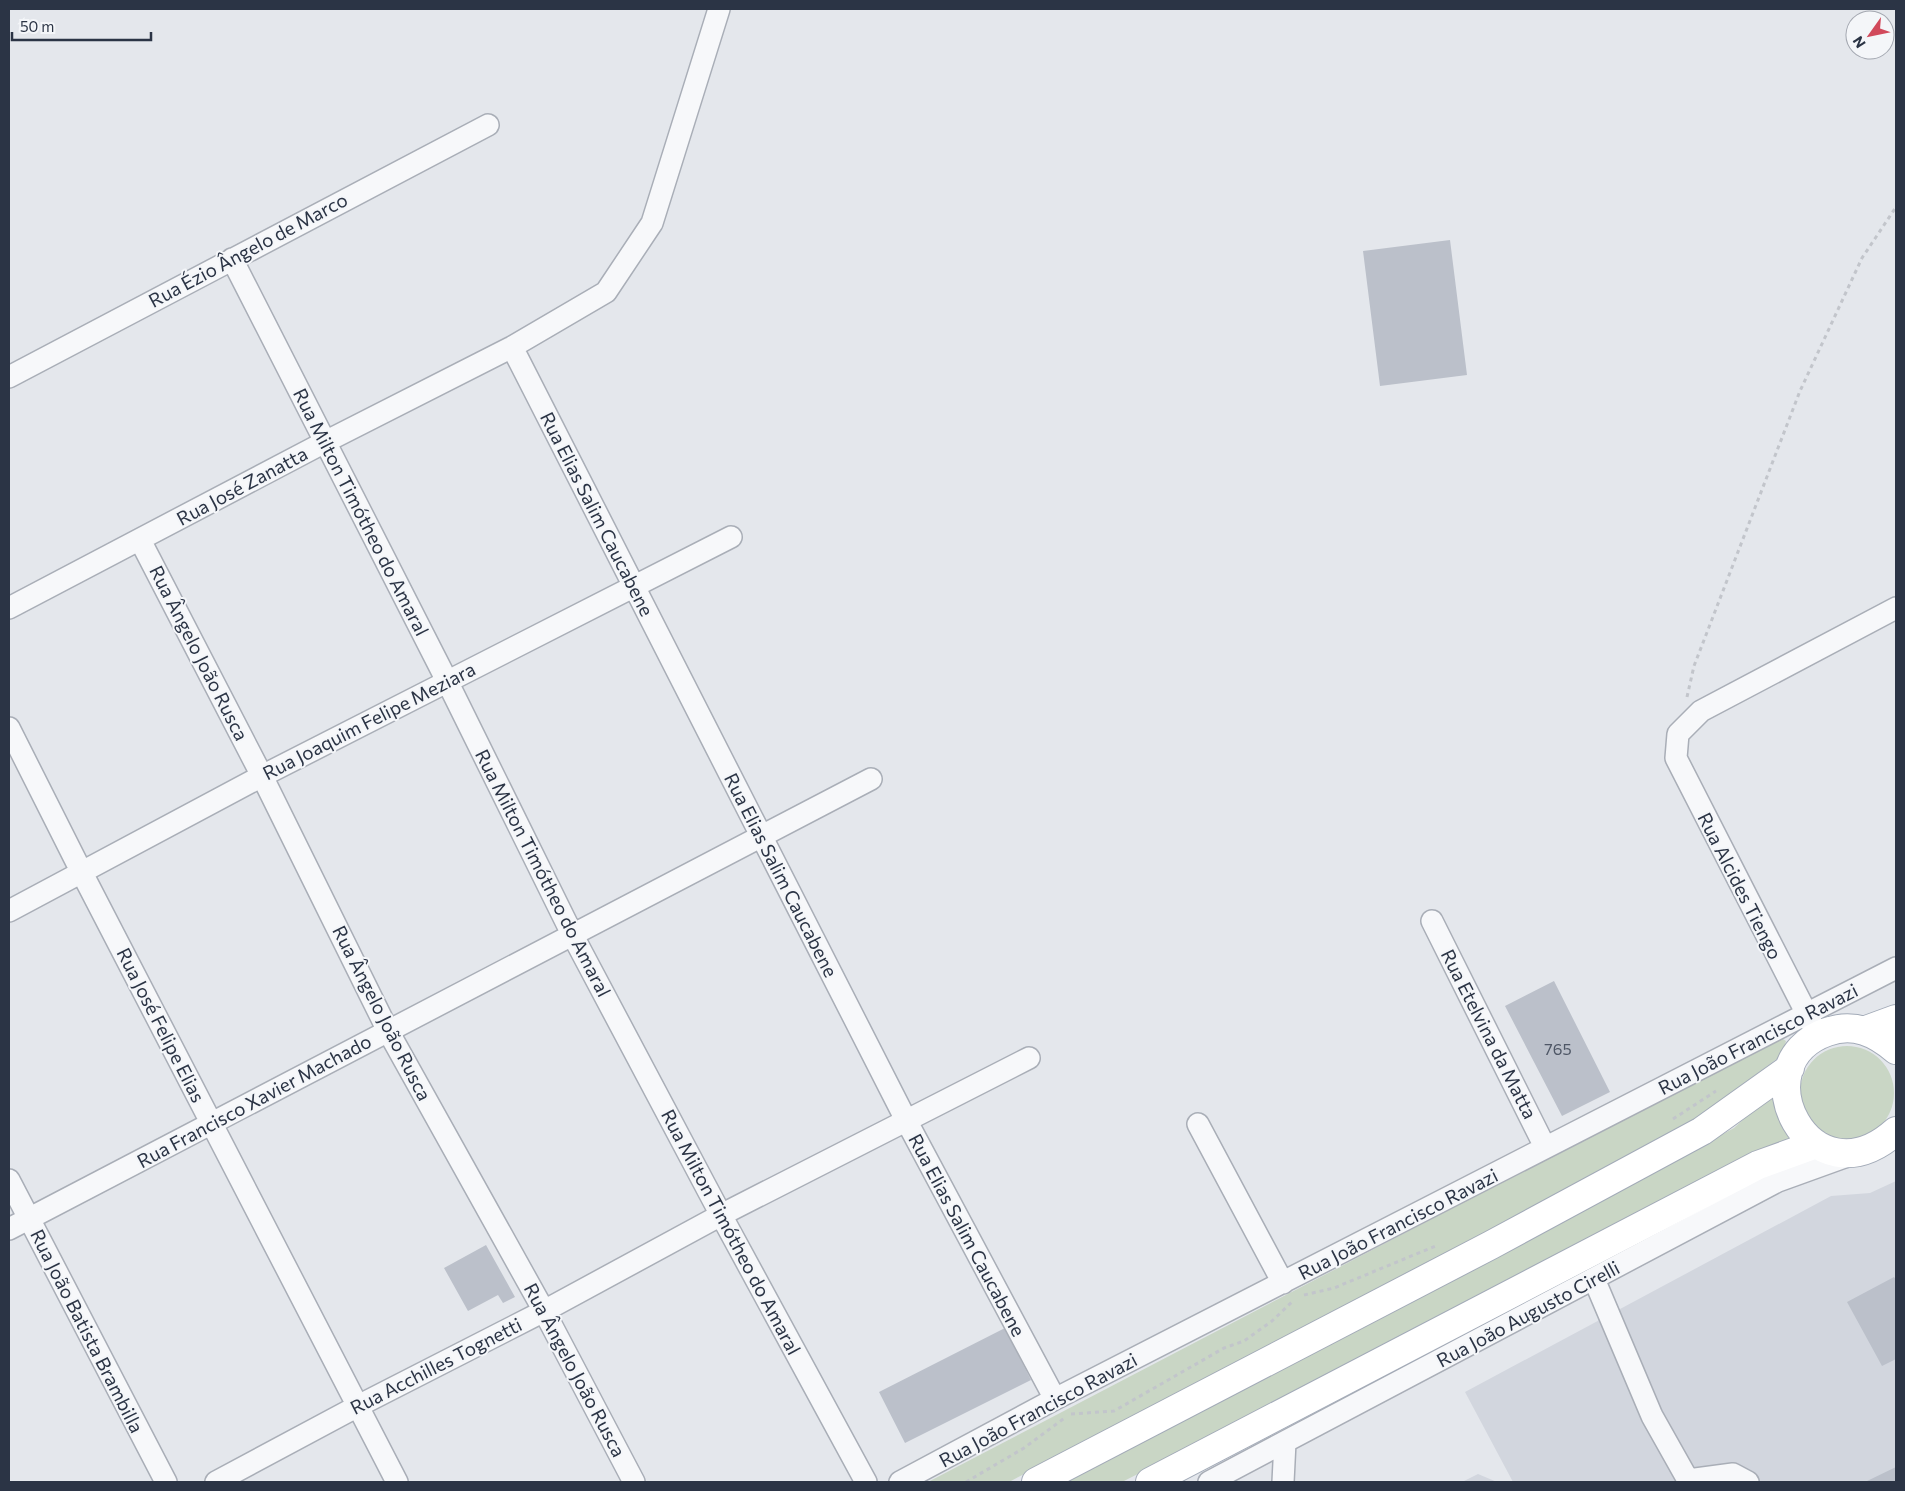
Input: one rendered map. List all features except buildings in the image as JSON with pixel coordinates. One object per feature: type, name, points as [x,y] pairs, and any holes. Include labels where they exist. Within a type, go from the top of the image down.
[{"type":"main road","points":[[1866,1030],[1896,1019]]},
{"type":"main road","points":[[1896,1050],[1883,1038],[1866,1030],[1851,1028],[1835,1029],[1812,1025],[1790,1068],[1786,1090],[1789,1111],[1800,1130],[1816,1144],[1830,1150],[1850,1155],[1864,1151],[1883,1143],[1896,1131]]},
{"type":"main road","points":[[1036,1482],[1482,1250],[1702,1131],[1790,1068]]},
{"type":"main road","points":[[1150,1482],[1758,1165],[1816,1144]]},
{"type":"street","name":"Rua José Zanatta","points":[[9,608],[325,442],[512,347],[606,292],[652,222],[718,9]]},
{"type":"street","name":"Rua Ézio Ângelo de Marco","points":[[9,377],[488,125]]},
{"type":"street","name":"Rua Milton Timótheo do Amaral","points":[[232,259],[447,681],[572,934],[721,1215],[866,1482]]},
{"type":"street","name":"Rua Elias Salim Caucabene","points":[[512,347],[906,1120],[1055,1399]]},
{"type":"street","name":"Rua Joaquim Felipe Meziara","points":[[9,911],[262,776],[731,537]]},
{"type":"street","name":"Rua Ângelo João Rusca","points":[[140,540],[262,776],[388,1031],[544,1311],[634,1482]]},
{"type":"street","points":[[1678,734],[1701,712],[1896,608]]},
{"type":"street","name":"Rua José Felipe Elias","points":[[9,728],[397,1482]]},
{"type":"street","name":"Rua Alcides Tiengo","points":[[1678,734],[1676,758],[1812,1025]]},
{"type":"street","name":"Rua Francisco Xavier Machado","points":[[9,1229],[871,779]]},
{"type":"street","name":"Rua Etelvina da Matta","points":[[1432,921],[1545,1147]]},
{"type":"street","name":"Rua João Francisco Ravazi","points":[[900,1482],[1055,1399],[1283,1284],[1545,1147],[1812,1025],[1896,968]]},
{"type":"street","name":"Rua Acchilles Tognetti","points":[[216,1482],[358,1406],[544,1311],[721,1215],[1029,1058]]},
{"type":"street","points":[[1198,1124],[1283,1284]]},
{"type":"street","name":"Rua João Augusto Cirelli","points":[[1209,1482],[1778,1180],[1850,1155]]},
{"type":"street","name":"Rua João Batista Brambilla","points":[[9,1180],[166,1482]]},
{"type":"street","points":[[1594,1279],[1652,1416],[1688,1480],[1733,1474],[1748,1482]]},
{"type":"street","points":[[1283,1482],[1285,1442]]},
{"type":"path","points":[[1678,734],[1694,666],[1800,391],[1862,258],[1896,207]]},
{"type":"path","points":[[1668,1122],[1720,1088]]},
{"type":"path","points":[[966,1482],[1024,1448],[1070,1414],[1114,1410],[1224,1348],[1244,1341],[1272,1321],[1298,1296],[1334,1288],[1441,1244]]},
{"type":"shaded area","points":[[1896,1181],[1896,1482],[1513,1482],[1465,1392],[1831,1196],[1870,1193]]},
{"type":"shaded area","points":[[1478,1474],[1497,1482],[1462,1482]]},
{"type":"green space","points":[[1780,1037],[1786,1041],[1782,1055],[1709,1110],[1628,1158],[1009,1482],[928,1482]]},
{"type":"green space","points":[[1847,1046],[1865,1050],[1880,1060],[1890,1075],[1894,1093],[1890,1111],[1880,1126],[1865,1136],[1847,1140],[1829,1136],[1814,1126],[1804,1111],[1800,1093],[1804,1075],[1814,1060],[1829,1050]]},
{"type":"green space","points":[[1772,1093],[1776,1095],[1791,1143],[1122,1482],[1060,1482],[1473,1269],[1734,1128]]}]
